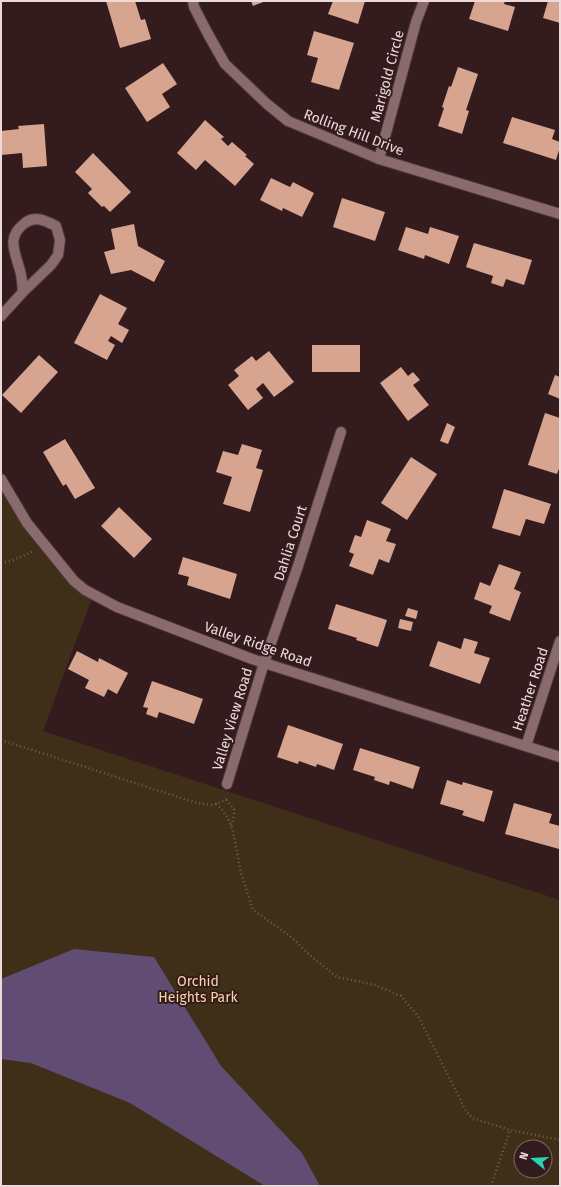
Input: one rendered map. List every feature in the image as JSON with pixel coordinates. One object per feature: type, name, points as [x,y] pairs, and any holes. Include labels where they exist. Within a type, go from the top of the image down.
[{"type":"street","name":"Rolling Hill Drive","points":[[193,1],[194,7],[208,34],[226,64],[267,104],[288,121],[380,159],[560,214]]},
{"type":"street","name":"Marigold Circle","points":[[380,159],[416,22],[424,1]]},
{"type":"street","points":[[1,316],[51,265],[58,255],[60,240],[56,226],[42,219],[29,220],[18,228],[13,240],[14,250],[22,279],[23,292]]},
{"type":"street","name":"Dahlia Court","points":[[264,663],[298,566],[341,432]]},
{"type":"street","name":"Valley Ridge Road","points":[[1,479],[27,523],[74,581],[84,590],[117,608],[264,663],[560,757]]},
{"type":"street","name":"Heather Road","points":[[526,746],[560,641]]},
{"type":"street","name":"Valley View Road","points":[[227,784],[264,663]]},
{"type":"path","points":[[1,563],[22,557],[45,546]]},
{"type":"path","points":[[1,740],[197,803],[212,805],[216,804],[228,818],[231,826],[241,873],[253,910],[290,936],[312,957],[337,977],[375,985],[401,996],[418,1016],[466,1111],[472,1118],[510,1130],[560,1140]]},
{"type":"path","points":[[226,800],[234,809],[234,816],[231,826]]},
{"type":"path","points":[[491,1186],[510,1130]]},
{"type":"green space","name":"Orchid Heights Park","points":[[1,479],[27,523],[93,595],[43,731],[560,900],[560,1186],[1,1186]]},
{"type":"shaded area","points":[[74,949],[154,957],[221,1066],[302,1153],[320,1186],[265,1186],[130,1103],[31,1063],[1,1059],[1,979]]},
{"type":"building","points":[[106,1],[135,1],[141,20],[145,19],[151,39],[120,48]]},
{"type":"building","points":[[251,1],[266,1],[253,6]]},
{"type":"building","points":[[333,1],[365,1],[358,24],[328,14]]},
{"type":"building","points":[[475,1],[505,1],[504,4],[515,7],[508,31],[469,19]]},
{"type":"building","points":[[548,1],[560,1],[560,23],[543,18]]},
{"type":"building","points":[[314,31],[354,43],[339,90],[311,82],[318,58],[307,55]]},
{"type":"building","points":[[163,63],[177,84],[162,94],[170,107],[147,122],[125,88]]},
{"type":"building","points":[[458,67],[478,74],[466,110],[469,111],[462,134],[438,126],[449,86],[451,87]]},
{"type":"building","points":[[512,117],[555,130],[552,139],[560,142],[556,160],[503,143]]},
{"type":"building","points":[[205,120],[224,137],[221,139],[228,146],[232,142],[247,155],[245,156],[254,164],[235,186],[205,160],[196,170],[177,153]]},
{"type":"building","points":[[44,124],[47,166],[23,168],[22,153],[1,155],[1,131],[19,129],[18,126]]},
{"type":"building","points":[[93,153],[131,192],[110,212],[104,206],[102,207],[88,193],[92,189],[75,172]]},
{"type":"building","points":[[271,178],[290,187],[293,182],[314,193],[302,217],[283,208],[282,211],[260,200]]},
{"type":"building","points":[[342,198],[385,212],[375,241],[333,227]]},
{"type":"building","points":[[134,224],[138,246],[165,261],[154,282],[131,270],[111,274],[104,252],[115,249],[111,229]]},
{"type":"building","points":[[406,227],[428,234],[430,227],[459,236],[449,264],[425,255],[424,259],[398,250]]},
{"type":"building","points":[[474,243],[532,260],[524,285],[506,279],[503,287],[491,283],[493,276],[466,267]]},
{"type":"building","points":[[100,294],[127,308],[118,324],[129,330],[122,343],[111,336],[108,341],[115,345],[107,360],[74,343]]},
{"type":"building","points":[[312,345],[360,345],[360,372],[312,372]]},
{"type":"building","points":[[269,351],[294,382],[274,397],[263,383],[256,389],[263,398],[248,410],[228,385],[239,376],[234,370],[252,356],[256,361]]},
{"type":"building","points":[[39,355],[58,372],[21,413],[2,395]]},
{"type":"building","points":[[401,367],[408,376],[413,372],[420,380],[413,385],[429,405],[408,421],[380,383]]},
{"type":"building","points":[[555,375],[560,377],[560,399],[548,394]]},
{"type":"building","points":[[545,413],[560,418],[560,466],[557,474],[528,465]]},
{"type":"building","points":[[447,423],[455,427],[448,444],[440,441]]},
{"type":"building","points":[[65,439],[95,488],[75,499],[66,484],[63,486],[43,452]]},
{"type":"building","points":[[242,444],[262,450],[256,468],[263,470],[250,512],[223,504],[232,477],[216,472],[223,451],[238,455]]},
{"type":"building","points":[[411,457],[437,474],[407,520],[381,503]]},
{"type":"building","points":[[504,489],[551,504],[544,524],[526,519],[520,536],[492,528]]},
{"type":"building","points":[[119,507],[152,539],[134,558],[101,526]]},
{"type":"building","points":[[367,520],[391,529],[386,541],[396,544],[389,563],[379,559],[373,575],[349,566],[354,554],[349,552],[355,535],[361,537]]},
{"type":"building","points":[[183,557],[237,574],[230,599],[187,585],[189,577],[178,574]]},
{"type":"building","points":[[499,564],[521,572],[514,589],[521,592],[510,621],[489,613],[492,606],[474,599],[480,582],[490,586]]},
{"type":"building","points":[[336,604],[387,620],[378,647],[356,640],[357,638],[328,629]]},
{"type":"building","points":[[408,608],[418,611],[416,619],[405,616]]},
{"type":"building","points":[[400,619],[413,622],[411,631],[398,628]]},
{"type":"building","points":[[464,638],[478,642],[474,653],[490,658],[480,684],[429,666],[438,641],[461,649]]},
{"type":"building","points":[[77,651],[98,662],[99,658],[128,673],[117,694],[108,689],[104,697],[85,688],[89,680],[68,669]]},
{"type":"building","points":[[152,681],[203,699],[194,724],[159,712],[157,718],[146,714],[148,708],[143,707]]},
{"type":"building","points":[[288,725],[343,744],[334,770],[317,764],[316,767],[299,761],[298,764],[277,757]]},
{"type":"building","points":[[360,748],[420,767],[413,789],[390,781],[389,785],[374,780],[375,777],[353,770]]},
{"type":"building","points":[[447,780],[462,785],[463,782],[493,791],[484,822],[462,815],[464,811],[440,804]]},
{"type":"building","points":[[514,803],[552,814],[549,823],[560,826],[559,849],[505,834]]}]
